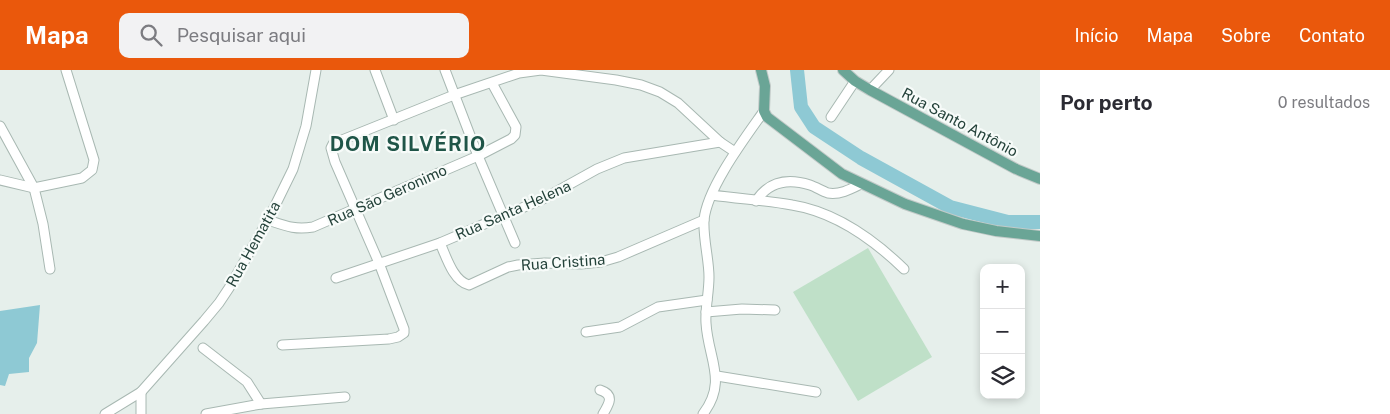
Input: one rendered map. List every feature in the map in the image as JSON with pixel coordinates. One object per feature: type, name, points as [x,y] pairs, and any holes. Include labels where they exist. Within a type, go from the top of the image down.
[{"type":"main road","points":[[761,70],[765,86],[764,111],[767,117],[771,122],[842,174],[905,204],[963,224],[996,232],[1040,236]]},
{"type":"main road","name":"Rua Santo Antônio","points":[[843,70],[855,81],[870,90],[1016,169],[1040,179]]},
{"type":"street","points":[[0,180],[34,188],[82,178],[92,170],[94,160],[66,70]]},
{"type":"street","name":"Rua Hematita","points":[[106,414],[141,392],[219,303],[268,220],[293,169],[306,126],[316,70]]},
{"type":"street","points":[[375,70],[394,120]]},
{"type":"street","points":[[445,70],[478,156],[515,243]]},
{"type":"street","points":[[282,345],[389,339],[402,336],[404,329],[379,263],[335,162],[331,148],[333,144],[454,95],[519,73],[541,70],[641,85],[660,92],[678,103],[720,142],[735,152]]},
{"type":"street","points":[[870,90],[889,70]]},
{"type":"street","points":[[832,117],[855,81]]},
{"type":"street","name":"Rua São Geronimo","points":[[268,220],[289,228],[300,229],[329,222],[354,208],[478,156],[503,143],[515,135],[516,127],[492,82]]},
{"type":"street","points":[[702,414],[709,406],[717,376],[709,346],[706,312],[709,278],[704,220],[712,195],[735,152],[764,111]]},
{"type":"street","points":[[0,126],[34,188],[43,224],[50,269]]},
{"type":"street","name":"Rua Santa Helena","points":[[336,278],[440,243],[554,194],[597,169],[624,158],[720,142]]},
{"type":"street","points":[[756,201],[761,193],[774,184],[789,180],[809,185],[828,193],[847,191],[861,184]]},
{"type":"street","points":[[712,195],[794,205],[816,212],[852,227],[884,250],[904,269]]},
{"type":"street","name":"Rua Cristina","points":[[440,243],[457,277],[462,283],[468,285],[518,265],[601,262],[618,257],[704,220]]},
{"type":"street","points":[[586,332],[620,327],[658,307],[707,300]]},
{"type":"street","points":[[706,312],[742,309],[775,310]]},
{"type":"street","points":[[203,348],[247,382],[261,404]]},
{"type":"street","points":[[717,376],[816,392]]},
{"type":"street","points":[[600,390],[610,395],[611,399],[603,414]]},
{"type":"street","points":[[141,392],[141,414]]},
{"type":"street","points":[[206,414],[261,404],[345,397]]},
{"type":"green space","points":[[868,248],[932,357],[858,401],[793,292]]},
{"type":"water","points":[[40,305],[37,343],[29,358],[29,372],[9,374],[5,386],[0,385],[0,311]]},
{"type":"waterway","points":[[797,70],[801,107],[814,127],[861,158],[950,207],[1008,222],[1040,222]]},
{"type":"district","name":"DOM SILVÉRIO","points":[[408,144]]}]
